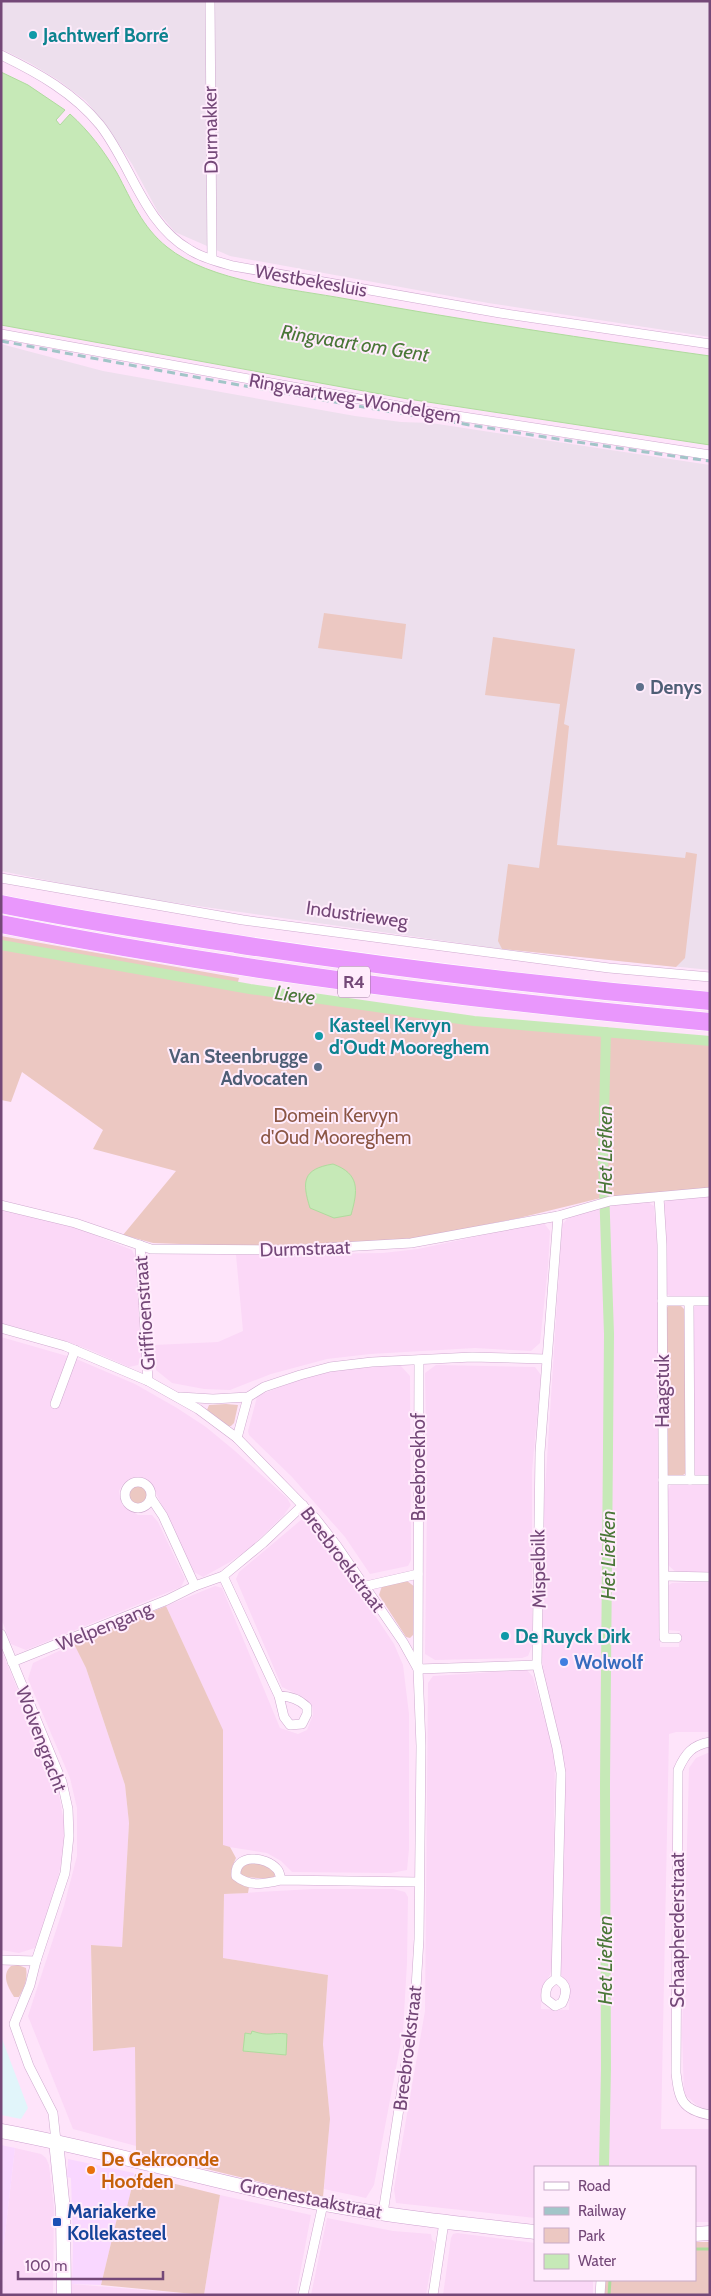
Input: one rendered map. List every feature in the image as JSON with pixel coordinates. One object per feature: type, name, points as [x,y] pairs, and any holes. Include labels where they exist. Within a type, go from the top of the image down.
[{"type":"highway","name":"R4","points":[[1,904],[61,916],[296,953],[553,986],[710,1002]]},
{"type":"highway","name":"R4","points":[[1,924],[263,969],[486,999],[710,1022]]},
{"type":"street","name":"Durmakker","points":[[210,1],[212,259]]},
{"type":"street","name":"Westbekesluis","points":[[1,55],[47,79],[85,108],[118,150],[157,222],[190,251],[232,266],[500,313],[710,344]]},
{"type":"street","name":"Ringvaartweg-Wondelgem","points":[[1,334],[431,412],[710,455]]},
{"type":"street","name":"Industrieweg","points":[[1,878],[243,920],[609,968],[710,977]]},
{"type":"street","name":"Durmstraat","points":[[1,1205],[75,1223],[150,1249],[288,1250],[411,1243],[558,1216],[607,1201],[710,1192]]},
{"type":"street","name":"Haagstuk","points":[[659,1197],[662,1301],[664,1638],[677,1638]]},
{"type":"street","name":"Mispelbilk","points":[[556,1979],[561,1773],[557,1748],[537,1665],[538,1507],[546,1359],[558,1216]]},
{"type":"street","name":"Griffioenstraat","points":[[140,1245],[148,1381]]},
{"type":"street","points":[[662,1301],[710,1301]]},
{"type":"street","name":"Haagstuk","points":[[689,1302],[690,1480]]},
{"type":"street","name":"Breebroekstraat","points":[[1,1328],[76,1350],[148,1381],[177,1397],[237,1438],[302,1505],[337,1546],[403,1642],[418,1670],[421,1746],[418,1882],[419,1940],[415,2004],[382,2213]]},
{"type":"street","points":[[55,1404],[76,1350]]},
{"type":"street","points":[[177,1397],[213,1399],[248,1397],[264,1387],[330,1367],[372,1362],[472,1356],[546,1359]]},
{"type":"street","name":"Breebroekhof","points":[[418,1670],[419,1360]]},
{"type":"street","points":[[237,1438],[248,1397]]},
{"type":"street","points":[[663,1480],[710,1480]]},
{"type":"street","points":[[151,1498],[163,1516],[195,1586]]},
{"type":"street","name":"Welpengang","points":[[12,1662],[223,1576],[263,1543],[302,1505]]},
{"type":"street","points":[[366,1586],[418,1574]]},
{"type":"street","points":[[223,1576],[279,1696]]},
{"type":"street","points":[[665,1576],[710,1576]]},
{"type":"street","name":"Wolvengracht","points":[[1,1634],[62,1782],[68,1810],[69,1836],[66,1872],[36,1961],[30,1985],[14,2024],[30,2066],[53,2113],[56,2141]]},
{"type":"street","points":[[418,1670],[537,1665]]},
{"type":"street","name":"Schaapherderstraat","points":[[710,1742],[698,1744],[685,1754],[678,1770],[676,2063],[678,2092],[682,2103],[694,2112],[710,2115]]},
{"type":"street","points":[[281,1880],[278,1870],[267,1862],[246,1859],[239,1862],[235,1868],[236,1876],[250,1884],[266,1884],[281,1880],[418,1882]]},
{"type":"street","points":[[1,1960],[36,1961]]},
{"type":"street","name":"Groenestaakstraat","points":[[1,2131],[56,2141],[323,2204],[444,2222],[534,2232]]},
{"type":"street","points":[[56,2141],[64,2218],[64,2295]]},
{"type":"street","points":[[303,2295],[323,2204]]},
{"type":"street","points":[[433,2295],[444,2222]]},
{"type":"street","points":[[696,2234],[710,2233]]},
{"type":"street","points":[[600,2295],[601,2281]]},
{"type":"shaded area","points":[[1,1],[710,1],[710,337],[488,303],[230,256],[175,232],[158,212],[132,164],[108,128],[86,101],[58,80],[1,49]]},
{"type":"shaded area","points":[[1,344],[103,371],[355,416],[401,422],[431,423],[710,465],[710,970],[502,949],[120,895],[1,871]]},
{"type":"shaded area","points":[[710,1196],[710,1298],[674,1299],[667,1294],[663,1208],[665,1202],[668,1199]]},
{"type":"shaded area","points":[[646,1201],[654,1206],[658,1260],[660,1647],[679,1647],[680,1631],[667,1630],[666,1587],[672,1583],[710,1582],[710,1732],[676,1732],[669,1734],[661,2129],[710,2129],[710,2222],[696,2222],[696,2166],[534,2166],[534,2218],[396,2203],[394,2189],[425,2011],[428,1683],[433,1676],[527,1670],[533,1677],[555,1756],[552,1967],[550,1975],[542,1987],[541,2009],[569,2010],[570,1988],[561,1975],[559,1967],[563,1758],[542,1674],[544,1506],[562,1225],[567,1219],[603,1205]]},
{"type":"shaded area","points":[[1,1209],[67,1224],[132,1250],[136,1258],[141,1358],[138,1365],[129,1367],[54,1337],[1,1323]]},
{"type":"shaded area","points":[[543,1222],[550,1231],[548,1267],[540,1343],[531,1351],[475,1348],[370,1354],[327,1359],[271,1374],[230,1390],[204,1389],[172,1383],[156,1370],[154,1345],[218,1342],[243,1331],[236,1255],[383,1253],[418,1249]]},
{"type":"shaded area","points":[[710,1304],[710,1572],[676,1572],[668,1565],[668,1491],[671,1484],[693,1483],[691,1310],[696,1305]]},
{"type":"shaded area","points":[[1,1337],[74,1358],[135,1384],[177,1408],[206,1427],[235,1451],[287,1498],[291,1505],[284,1515],[251,1547],[230,1562],[203,1577],[194,1572],[151,1483],[141,1478],[129,1479],[122,1485],[119,1491],[122,1505],[138,1515],[152,1515],[158,1522],[185,1579],[181,1587],[26,1650],[11,1644],[1,1618]]},
{"type":"shaded area","points":[[400,1365],[410,1376],[411,1560],[408,1566],[370,1574],[345,1537],[292,1477],[249,1435],[248,1431],[257,1397],[262,1394],[304,1378],[337,1370]]},
{"type":"shaded area","points":[[436,1365],[535,1367],[541,1375],[532,1471],[532,1646],[528,1656],[522,1658],[435,1660],[425,1654],[427,1503],[425,1373]]},
{"type":"shaded area","points":[[301,1520],[305,1520],[376,1617],[394,1644],[403,1665],[409,1714],[409,1849],[407,1870],[391,1873],[292,1872],[281,1861],[267,1853],[223,1846],[209,1700],[166,1606],[215,1586],[222,1588],[280,1728],[298,1734],[307,1730],[313,1715],[312,1706],[305,1698],[282,1687],[236,1579],[239,1572]]},
{"type":"shaded area","points":[[74,1644],[86,1668],[125,1785],[129,1823],[122,1947],[91,1945],[91,2000],[93,2051],[135,2047],[136,2146],[73,2129],[28,2016],[64,1906],[77,1856],[77,1808],[70,1778],[28,1679],[33,1663]]},
{"type":"shaded area","points":[[1,1649],[58,1789],[65,1828],[63,1853],[56,1889],[35,1948],[19,1953],[1,1950]]},
{"type":"shaded area","points":[[710,1752],[710,2109],[707,2109],[699,2107],[684,2094],[682,2034],[689,1768],[696,1758]]},
{"type":"shaded area","points":[[313,1889],[393,1889],[405,1892],[408,1897],[403,2031],[374,2185],[366,2198],[324,2189],[330,2119],[323,2044],[328,1975],[223,1958],[224,1894]]},
{"type":"shaded area","points":[[1,2036],[28,2108],[21,2119],[1,2115]]},
{"type":"shaded area","points":[[1,2145],[15,2148],[2,2260],[1,2259]]},
{"type":"shaded area","points":[[15,2148],[41,2154],[46,2158],[49,2165],[54,2207],[53,2295],[1,2295],[2,2260]]},
{"type":"shaded area","points":[[68,2159],[134,2173],[126,2216],[118,2214],[101,2285],[72,2284],[71,2178],[67,2177]]},
{"type":"shaded area","points":[[220,2195],[311,2215],[296,2295],[204,2295]]},
{"type":"shaded area","points":[[327,2218],[393,2231],[431,2234],[432,2240],[435,2242],[426,2295],[311,2295]]},
{"type":"shaded area","points":[[453,2234],[534,2243],[534,2281],[593,2281],[593,2295],[443,2295]]},
{"type":"shaded area","points":[[72,2284],[204,2295],[72,2295]]},
{"type":"green space","points":[[324,613],[406,624],[402,659],[318,648]]},
{"type":"green space","points":[[493,637],[575,649],[564,724],[569,726],[557,845],[685,858],[686,852],[697,854],[685,958],[676,967],[502,949],[498,941],[508,864],[539,868],[560,704],[485,695]]},
{"type":"green space","name":"Domein Kervyn d'Oud Mooreghem","points":[[1,936],[239,978],[236,990],[471,1024],[710,1044],[710,1188],[605,1197],[519,1218],[413,1239],[289,1248],[153,1243],[123,1235],[176,1171],[93,1149],[103,1130],[22,1072],[11,1102],[1,1100]]},
{"type":"green space","points":[[668,1306],[681,1306],[684,1309],[686,1326],[686,1473],[683,1475],[668,1475],[666,1470],[665,1311]]},
{"type":"green space","points":[[209,1405],[238,1405],[234,1423],[231,1426],[228,1426],[207,1410]]},
{"type":"green space","points":[[138,1485],[145,1488],[148,1495],[145,1502],[138,1505],[131,1502],[128,1495],[131,1488]]},
{"type":"green space","points":[[407,1581],[415,1587],[414,1634],[410,1638],[406,1637],[379,1595],[382,1586]]},
{"type":"green space","points":[[166,1606],[223,1730],[223,1845],[230,1847],[236,1858],[232,1867],[232,1877],[249,1887],[248,1893],[224,1894],[223,1958],[328,1975],[323,2044],[330,2119],[323,2197],[136,2152],[135,2047],[93,2051],[91,1945],[122,1947],[129,1823],[125,1785],[86,1668],[74,1644]]},
{"type":"green space","points":[[251,1862],[271,1869],[275,1875],[273,1879],[243,1877],[240,1873],[241,1865]]},
{"type":"green space","points":[[18,1965],[26,1968],[26,1980],[19,1997],[14,1997],[8,1985],[6,1973],[11,1966]]},
{"type":"green space","points":[[135,2174],[220,2195],[204,2295],[101,2285],[118,2214],[125,2215]]},
{"type":"green space","points":[[696,2242],[710,2242],[710,2295],[605,2295],[605,2281],[696,2281]]},
{"type":"water","name":"Ringvaart om Gent","points":[[1,72],[28,85],[65,110],[56,120],[60,125],[70,114],[90,134],[117,173],[144,222],[158,239],[185,259],[229,276],[278,287],[483,322],[710,356],[710,445],[408,399],[1,325]]},
{"type":"water","points":[[333,1164],[348,1173],[355,1184],[356,1191],[351,1215],[334,1218],[310,1208],[306,1191],[307,1178],[315,1169]]},
{"type":"water","points":[[252,2031],[267,2034],[287,2034],[286,2055],[243,2051],[245,2033],[251,2034]]},
{"type":"waterway","name":"Lieve","points":[[1,945],[250,989],[474,1021],[710,1041]]},
{"type":"waterway","name":"Het Liefken","points":[[604,2166],[609,1334],[603,1158],[606,1032]]},
{"type":"waterway","points":[[696,2249],[710,2249]]},
{"type":"waterway","points":[[609,2295],[610,2281]]},
{"type":"railway","points":[[1,341],[443,421],[710,461]]},
{"type":"place","name":"Jachtwerf Borré","points":[[33,35]]},
{"type":"place","name":"Denys","points":[[640,687]]},
{"type":"place","name":"Kasteel Kervyn d'Oudt Mooreghem","points":[[319,1036]]},
{"type":"place","name":"Van Steenbrugge Advocaten","points":[[318,1067]]},
{"type":"place","name":"De Ruyck Dirk","points":[[505,1636]]},
{"type":"place","name":"Wolwolf","points":[[564,1662]]},
{"type":"place","name":"De Gekroonde Hoofden","points":[[91,2170]]},
{"type":"place","name":"Mariakerke Kollekasteel","points":[[57,2222]]}]
